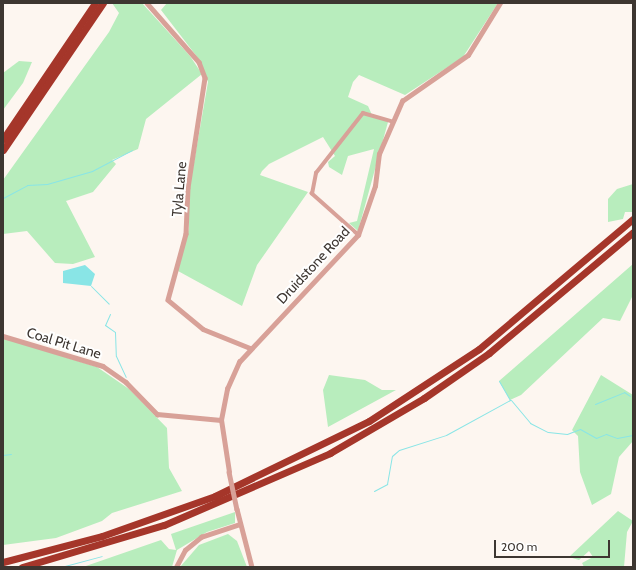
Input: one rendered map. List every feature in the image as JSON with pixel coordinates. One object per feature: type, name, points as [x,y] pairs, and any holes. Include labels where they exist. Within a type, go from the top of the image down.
[{"type":"highway","points":[[3,139],[95,3]]},
{"type":"highway","points":[[3,150],[103,3]]},
{"type":"highway","points":[[3,562],[102,536],[215,496],[369,421],[485,344],[633,219]]},
{"type":"highway","points":[[22,567],[164,525],[330,453],[424,398],[489,353],[633,232]]},
{"type":"street","name":"Tyla Lane","points":[[147,3],[199,62],[205,78],[188,188],[186,234],[168,300],[203,329],[250,348]]},
{"type":"street","name":"Druidstone Road","points":[[252,567],[240,524],[229,472],[221,420],[232,376],[250,348],[358,234],[371,199],[379,154],[391,122],[407,96],[468,55],[500,3]]},
{"type":"street","points":[[358,234],[312,194],[316,174],[363,113],[391,122]]},
{"type":"street","name":"Coal Pit Lane","points":[[3,336],[103,366],[126,382],[157,414],[221,420]]},
{"type":"street","points":[[176,567],[185,550],[201,537],[240,524]]},
{"type":"green space","points":[[112,3],[142,3],[190,56],[202,74],[146,119],[138,149],[112,160],[116,164],[93,192],[66,201],[95,257],[73,264],[55,263],[27,231],[3,234],[3,180],[109,32],[119,13]]},
{"type":"green space","points":[[167,3],[498,3],[463,57],[405,95],[359,75],[353,82],[348,97],[368,106],[372,115],[388,122],[358,231],[349,223],[357,221],[374,149],[348,156],[342,175],[329,167],[328,162],[335,156],[323,137],[269,164],[262,171],[260,175],[308,192],[257,265],[242,306],[178,271],[189,228],[189,191],[208,82],[198,58],[161,10]]},
{"type":"green space","points":[[19,61],[32,62],[23,83],[3,110],[3,73]]},
{"type":"green space","points":[[633,184],[633,212],[625,212],[623,219],[608,222],[608,199],[617,189]]},
{"type":"green space","points":[[633,264],[633,295],[620,321],[603,318],[521,395],[510,400],[499,381]]},
{"type":"green space","points":[[3,338],[97,367],[129,389],[167,428],[169,468],[182,491],[112,513],[102,521],[56,538],[3,545]]},
{"type":"green space","points":[[329,375],[365,380],[382,390],[396,390],[328,427],[323,390]]},
{"type":"green space","points":[[601,375],[633,395],[633,441],[619,457],[611,494],[592,505],[580,472],[578,436],[572,430]]},
{"type":"green space","points":[[618,511],[633,521],[627,532],[624,567],[584,567],[582,563],[593,557],[589,551],[579,560],[569,557]]},
{"type":"green space","points":[[235,512],[235,523],[207,532],[177,550],[172,567],[83,567],[161,540],[169,549],[176,550],[171,534]]},
{"type":"green space","points":[[228,534],[237,541],[247,567],[180,567],[199,545]]},
{"type":"water","points":[[85,265],[95,274],[91,286],[63,283],[63,271]]},
{"type":"waterway","points":[[3,198],[27,185],[47,184],[92,171],[132,150]]},
{"type":"waterway","points":[[91,286],[109,304]]},
{"type":"waterway","points":[[110,314],[105,325],[115,332],[116,356],[126,377]]},
{"type":"waterway","points":[[374,491],[387,484],[392,456],[399,450],[446,435],[510,400],[499,381]]},
{"type":"waterway","points":[[595,404],[624,392],[630,396]]},
{"type":"waterway","points":[[511,400],[530,423],[548,432],[567,434],[580,429],[596,438],[606,434],[617,438],[633,435]]},
{"type":"waterway","points":[[3,455],[11,454]]},
{"type":"waterway","points":[[61,567],[102,556]]}]
